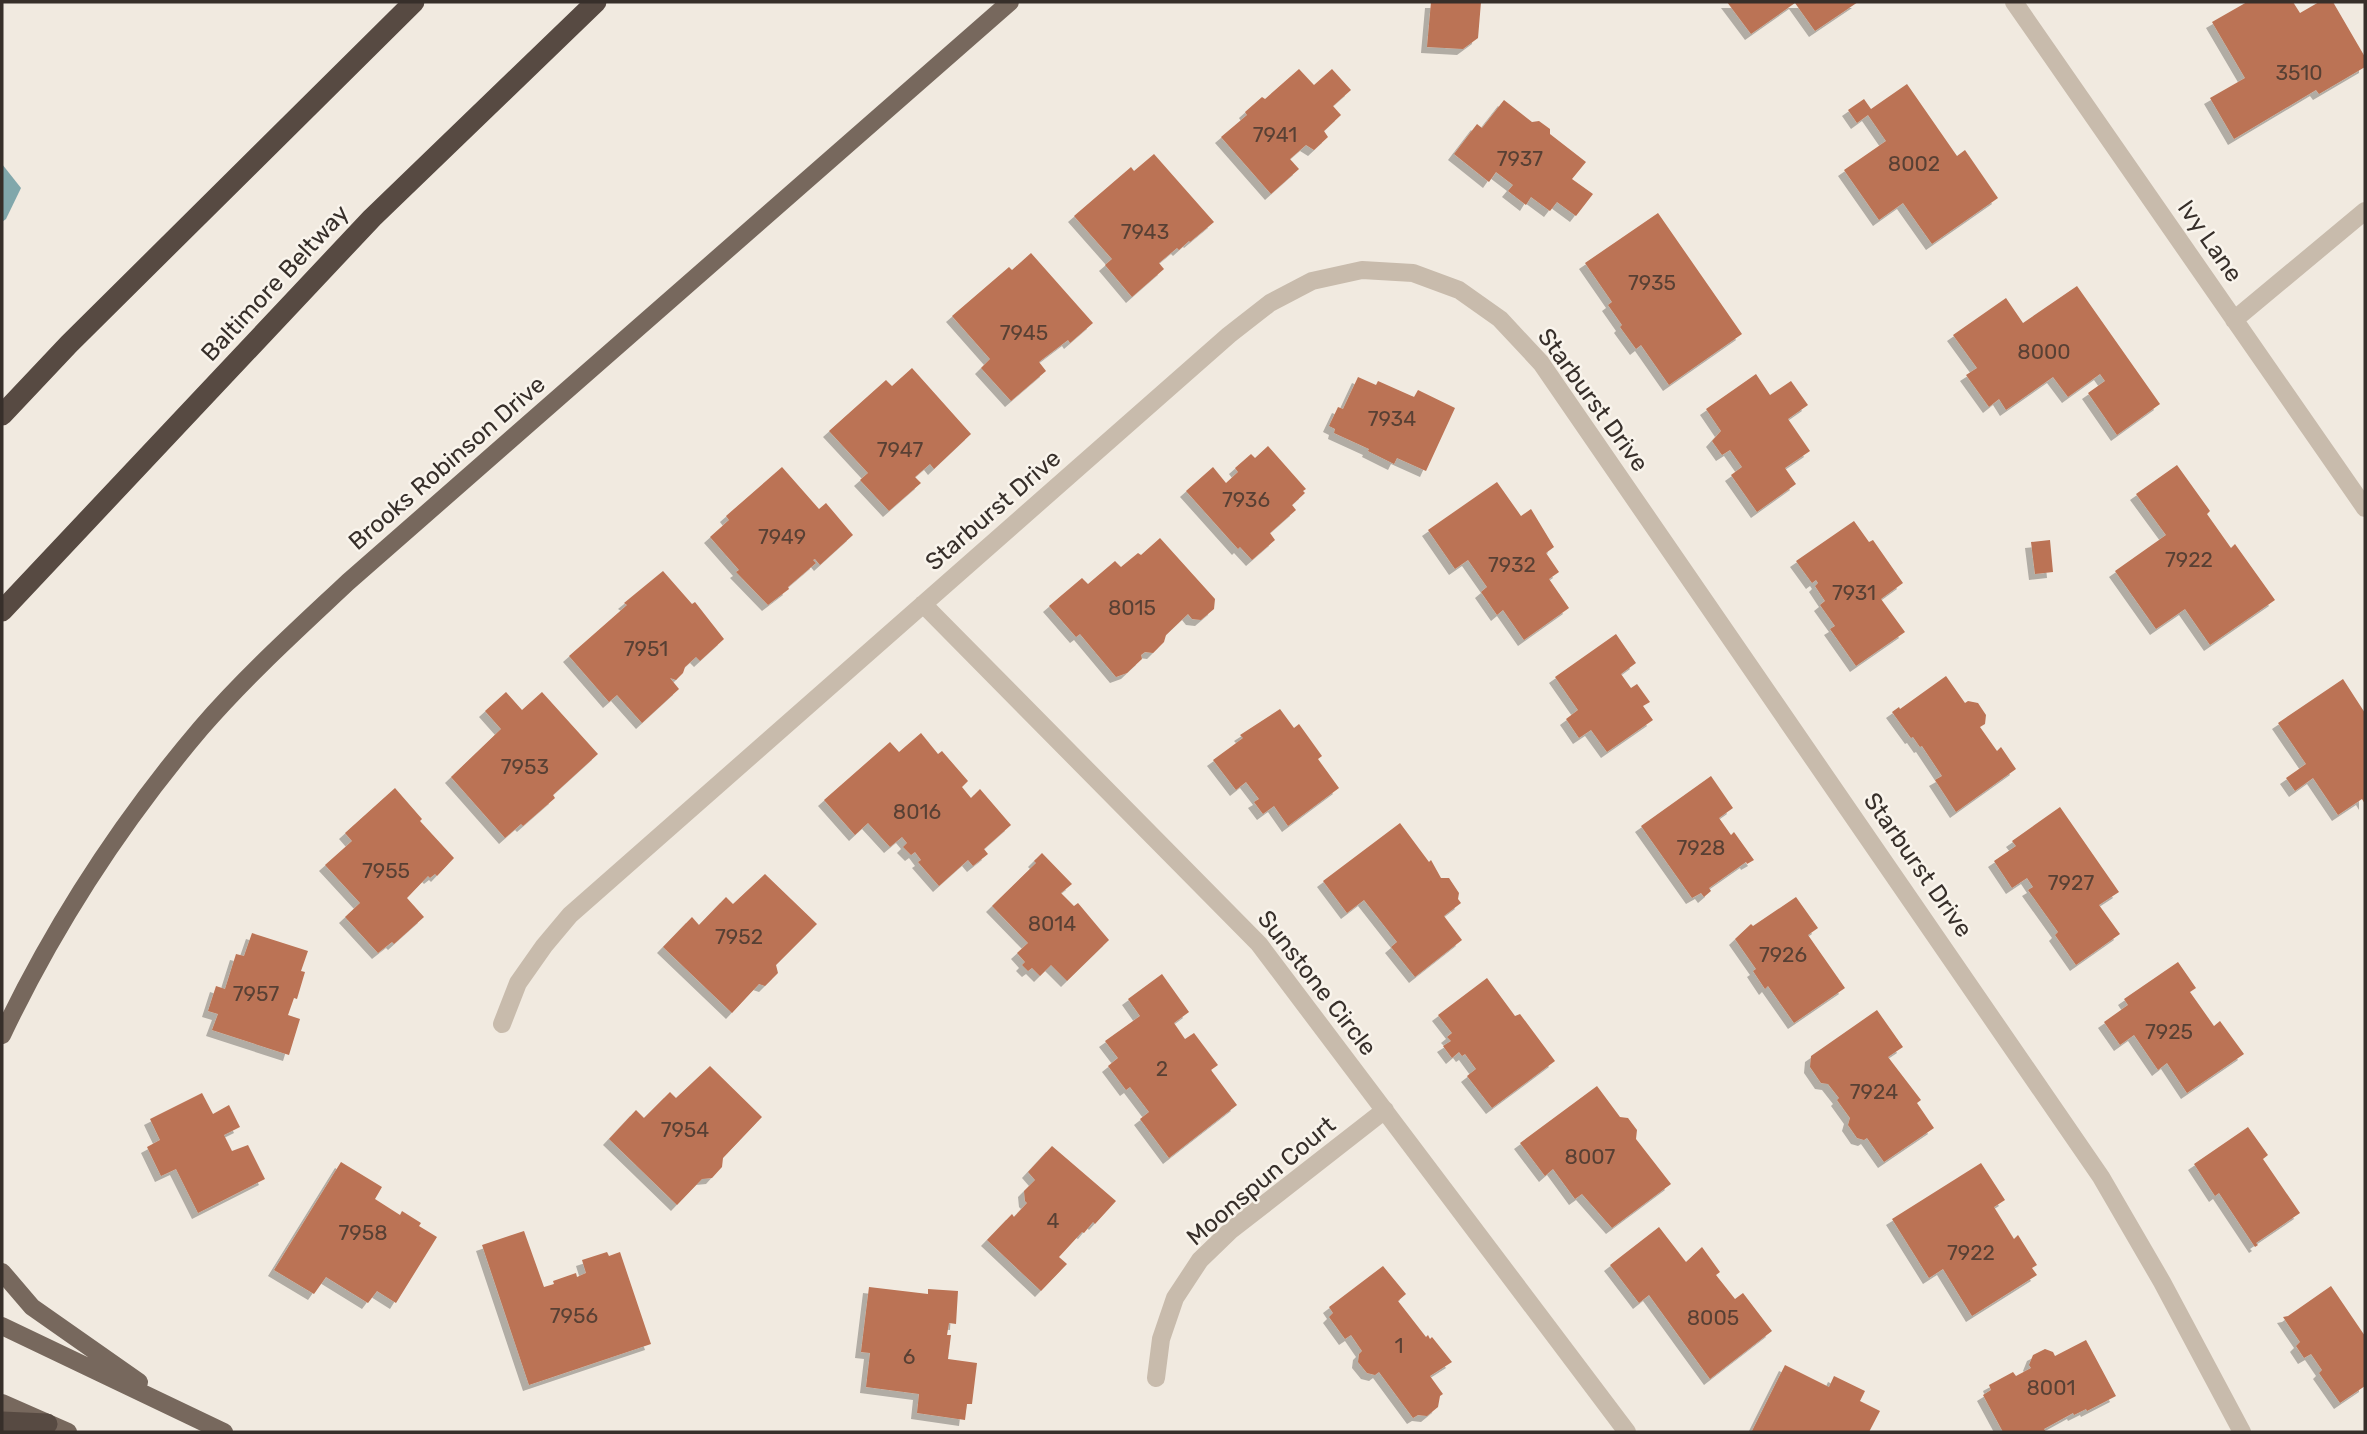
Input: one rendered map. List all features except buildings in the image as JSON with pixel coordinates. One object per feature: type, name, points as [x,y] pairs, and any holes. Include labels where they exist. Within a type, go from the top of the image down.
[{"type":"highway","points":[[2,415],[69,344],[414,2]]},
{"type":"highway","name":"Baltimore Beltway","points":[[2,611],[372,218],[596,2]]},
{"type":"highway","points":[[2,1422],[47,1424]]},
{"type":"main road","name":"Brooks Robinson Drive","points":[[2,1035],[59,926],[104,855],[155,784],[194,736],[259,666],[348,582],[1010,2]]},
{"type":"main road","points":[[2,1272],[32,1307],[182,1413]]},
{"type":"main road","points":[[2,1326],[224,1432]]},
{"type":"main road","points":[[2,1403],[68,1432]]},
{"type":"street","name":"Ivy Lane","points":[[2014,2],[2365,508]]},
{"type":"street","points":[[2234,320],[2365,211]]},
{"type":"street","name":"Starburst Drive","points":[[502,1024],[518,983],[570,915],[1229,335],[1270,303],[1312,281],[1362,270],[1413,273],[1459,290],[1500,319],[1541,363],[2035,1077],[2101,1177],[2162,1282],[2242,1432]]},
{"type":"street","name":"Sunstone Circle","points":[[923,604],[1259,944],[1627,1432]]},
{"type":"street","name":"Moonspun Court","points":[[1156,1378],[1161,1339],[1175,1298],[1200,1260],[1230,1231],[1385,1110]]},
{"type":"water","points":[[2,164],[21,188],[2,222]]}]
